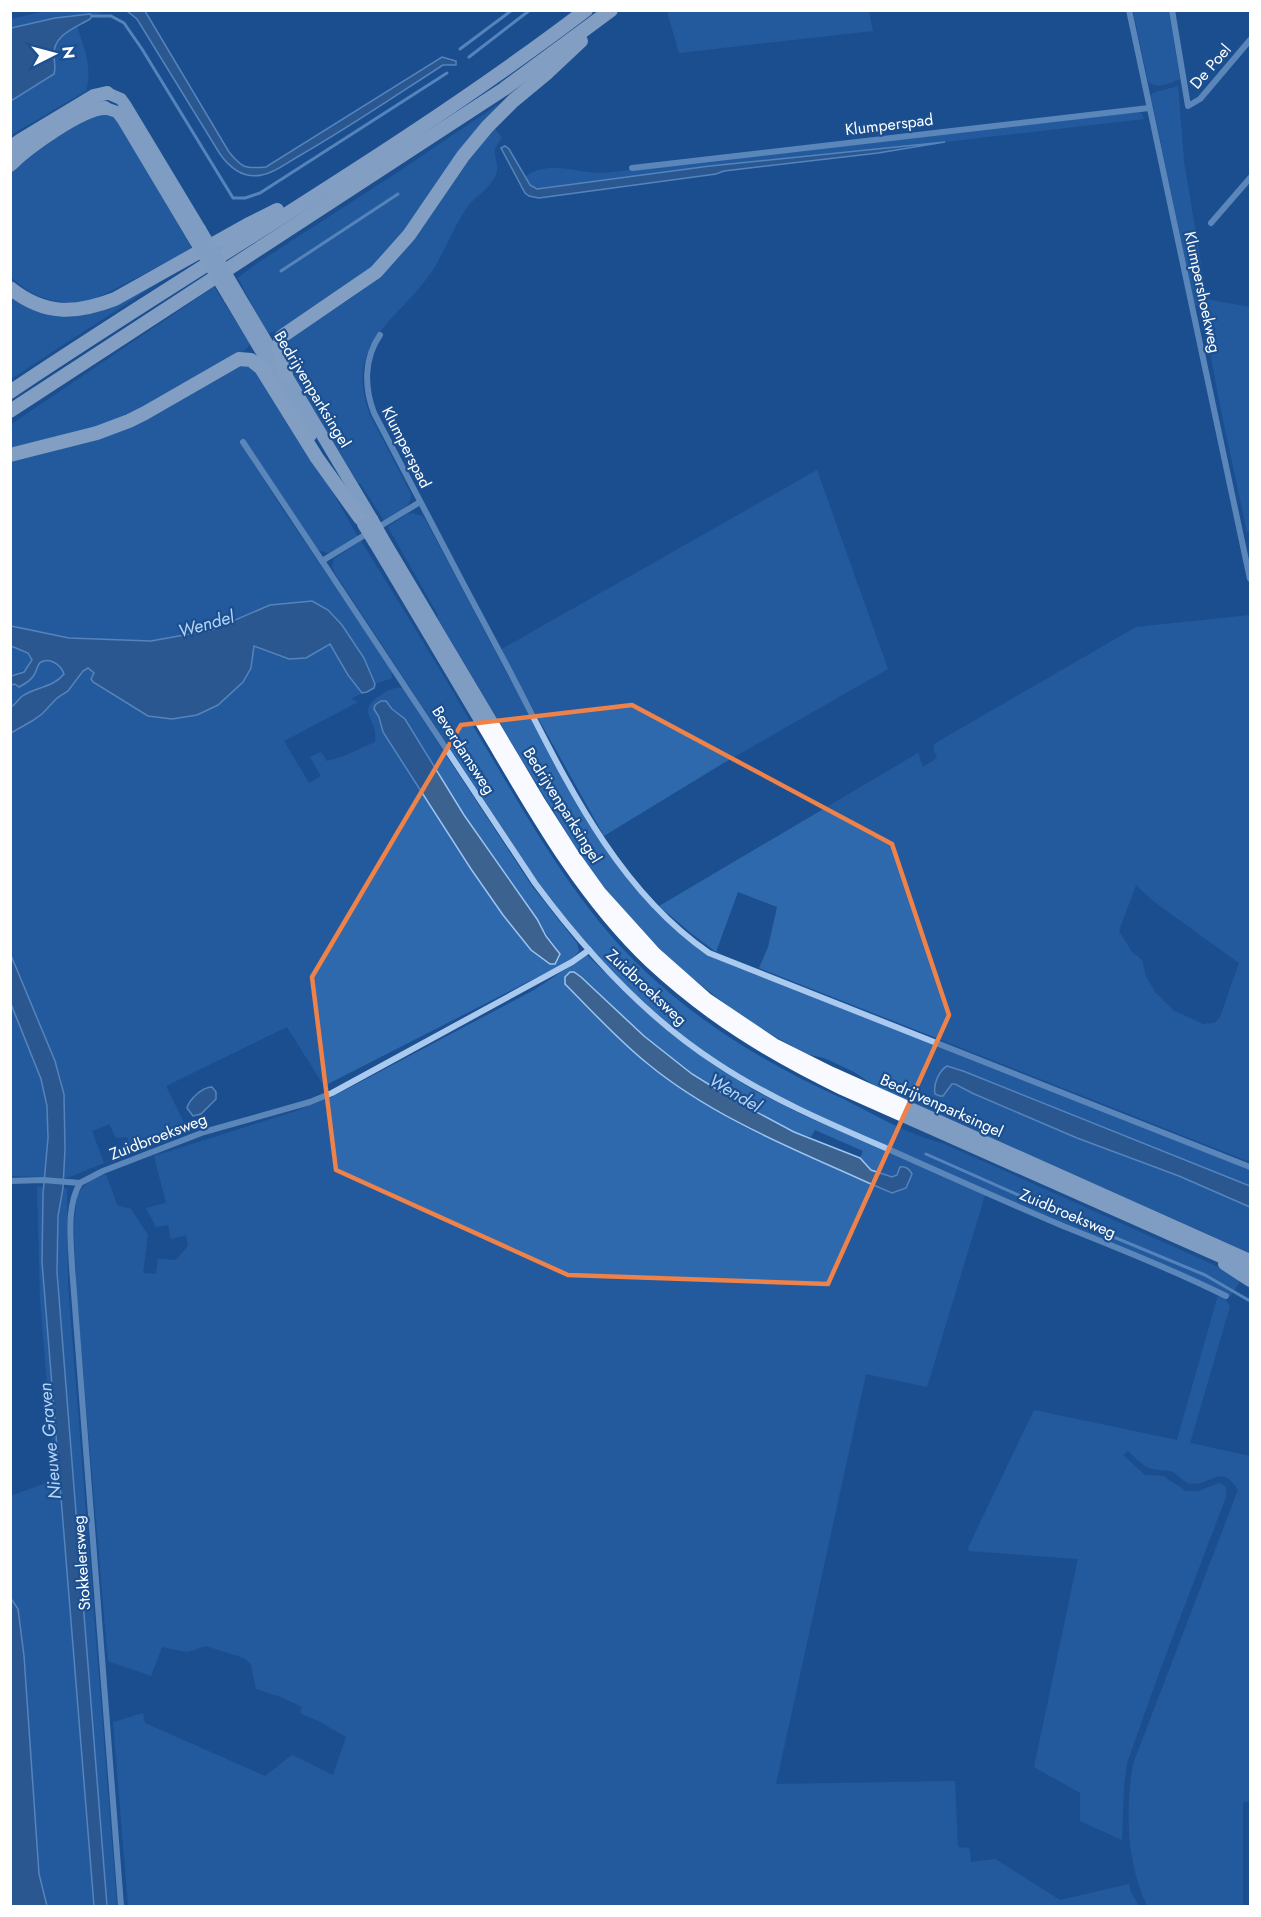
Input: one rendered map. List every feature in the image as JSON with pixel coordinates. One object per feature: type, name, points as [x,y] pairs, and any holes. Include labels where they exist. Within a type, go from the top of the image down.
[{"type":"highway","points":[[10,392],[443,112],[586,10]]},
{"type":"highway","points":[[286,375],[279,348],[279,342],[284,334],[376,272],[409,235],[463,156],[487,127],[513,101],[549,72],[612,10]]},
{"type":"highway","points":[[10,411],[504,88],[612,10]]},
{"type":"highway","points":[[10,148],[94,96],[107,93]]},
{"type":"highway","name":"Bedrijvenparksingel","points":[[107,93],[121,99],[126,106],[195,232]]},
{"type":"highway","points":[[10,165],[36,144],[91,110],[105,108]]},
{"type":"highway","name":"Bedrijvenparksingel","points":[[105,108],[117,112],[123,120],[195,232],[365,520],[572,853],[600,892],[640,938],[707,999],[774,1044],[832,1073],[1251,1260]]},
{"type":"highway","points":[[10,288],[33,303],[50,309],[70,310],[99,305],[116,299],[247,225],[328,186]]},
{"type":"highway","name":"Bedrijvenparksingel","points":[[234,297],[286,375],[365,520]]},
{"type":"highway","points":[[10,455],[97,433],[118,425],[145,413],[234,361],[248,358],[255,361],[261,368],[317,458],[365,520]]},
{"type":"highway","name":"Bedrijvenparksingel","points":[[378,540],[513,777],[574,872],[619,930],[674,984],[736,1031],[842,1089],[1251,1270]]},
{"type":"highway","points":[[1203,1249],[1251,1281]]},
{"type":"street","name":"Klumpershoekweg","points":[[1129,10],[1251,579]]},
{"type":"street","name":"De Poel","points":[[1172,10],[1188,106],[1200,99],[1251,40]]},
{"type":"street","name":"Klumperspad","points":[[632,168],[1149,108]]},
{"type":"street","points":[[1211,223],[1251,178]]},
{"type":"street","name":"Klumperspad","points":[[380,335],[369,360],[367,392],[374,413],[420,502]]},
{"type":"street","name":"Beverdamsweg","points":[[243,442],[535,883],[588,950]]},
{"type":"street","points":[[322,561],[420,502],[545,740],[595,828],[624,872],[688,938],[709,953],[1251,1167]]},
{"type":"street","name":"Zuidbroeksweg","points":[[80,1183],[103,1171],[204,1132],[310,1102],[332,1093],[572,962],[588,950],[626,990],[669,1029],[717,1064],[756,1087],[808,1115],[1226,1296]]},
{"type":"street","points":[[10,1181],[43,1179],[80,1183]]},
{"type":"street","name":"Stokkelersweg","points":[[80,1183],[75,1190],[72,1209],[72,1267],[121,1906]]},
{"type":"highlighted area","points":[[632,705],[892,844],[949,1015],[828,1284],[568,1275],[336,1170],[312,977],[461,725]]},
{"type":"shaded area","points":[[50,10],[106,11],[92,16],[90,14],[55,18],[11,28],[11,19]]},
{"type":"shaded area","points":[[127,11],[145,11],[229,152],[244,166],[253,168],[266,167],[442,57],[456,61],[456,65],[443,65],[277,170],[255,176],[243,174],[233,168],[220,154],[137,19]]},
{"type":"shaded area","points":[[667,11],[869,11],[873,31],[679,53]]},
{"type":"shaded area","points":[[1133,11],[1169,11],[1180,79],[1159,85],[1148,81]]},
{"type":"shaded area","points":[[90,14],[92,16],[90,19],[66,33],[57,42],[54,74],[11,101],[11,28],[55,18]]},
{"type":"shaded area","points":[[77,26],[88,66],[86,91],[11,135],[11,101],[54,74],[54,49],[61,38]]},
{"type":"shaded area","points":[[1178,86],[1184,162],[1206,293],[1203,301],[1205,299],[1250,307],[1250,532],[1247,532],[1201,305],[1195,306],[1151,96],[1153,93]]},
{"type":"shaded area","points":[[521,89],[388,254],[350,285],[282,328],[267,334],[238,278]]},
{"type":"shaded area","points":[[103,112],[121,125],[192,249],[95,299],[71,302],[49,300],[29,291],[11,277],[11,173],[59,131]]},
{"type":"shaded area","points":[[1139,112],[1144,119],[710,166],[543,188],[533,188],[525,177],[543,169],[604,173]]},
{"type":"shaded area","points":[[494,128],[502,138],[495,149],[497,168],[493,180],[465,210],[433,270],[375,338],[367,354],[363,371],[364,391],[370,415],[411,494],[406,507],[385,522],[358,483],[285,361],[285,343],[291,335],[350,299],[379,277]]},
{"type":"shaded area","points":[[945,142],[539,198],[525,193],[501,148],[505,146],[509,149],[530,185],[537,189],[710,166]]},
{"type":"shaded area","points":[[190,262],[11,379],[11,292],[85,313]]},
{"type":"shaded area","points":[[214,287],[250,344],[246,349],[133,416],[11,452],[10,425]]},
{"type":"shaded area","points":[[239,365],[253,367],[321,472],[358,537],[329,553],[318,550],[241,444],[391,670],[392,678],[375,684],[368,666],[312,601],[270,605],[212,630],[151,641],[69,638],[11,626],[10,462],[97,440],[119,432],[168,408],[195,388]]},
{"type":"shaded area","points":[[817,470],[888,669],[722,764],[604,836],[500,650]]},
{"type":"shaded area","points":[[412,513],[425,519],[560,774],[600,841],[648,903],[676,930],[707,955],[1250,1170],[1250,1186],[952,1067],[949,1088],[955,1084],[1077,1138],[1179,1176],[1250,1207],[1250,1253],[878,1088],[854,1072],[824,1058],[806,1054],[733,1010],[681,969],[647,937],[604,887],[577,850],[437,617],[438,615],[388,527]]},
{"type":"shaded area","points":[[361,541],[434,659],[526,816],[562,871],[601,924],[623,949],[671,994],[724,1033],[809,1083],[902,1129],[942,1143],[1212,1264],[1241,1280],[1230,1297],[1196,1280],[809,1113],[708,1055],[657,1015],[604,963],[555,908],[335,573],[332,567],[334,559]]},
{"type":"shaded area","points":[[312,601],[328,610],[342,625],[364,658],[375,684],[374,688],[362,693],[348,675],[330,644],[306,658],[289,659],[254,646],[251,668],[243,682],[218,705],[197,715],[172,719],[148,716],[93,682],[91,679],[94,673],[88,668],[83,671],[68,691],[57,698],[42,714],[11,733],[11,707],[21,697],[60,679],[64,674],[55,663],[48,660],[40,663],[28,682],[19,687],[15,684],[11,685],[11,676],[24,672],[32,660],[28,653],[11,646],[11,626],[69,638],[151,641],[212,630],[270,605]]},
{"type":"shaded area","points":[[1250,615],[1250,1162],[759,968],[768,947],[777,907],[738,892],[716,952],[659,906],[918,753],[923,767],[937,758],[934,744],[1136,627]],"holes":[[[1136,885],[1153,901],[1239,963],[1220,1017],[1215,1023],[1203,1024],[1173,1010],[1155,992],[1146,976],[1142,960],[1131,951],[1119,931]]]},
{"type":"shaded area","points":[[330,644],[348,675],[362,693],[351,699],[358,702],[284,741],[309,783],[321,776],[310,757],[321,752],[327,761],[375,742],[374,726],[368,710],[370,705],[386,692],[402,688],[532,886],[577,943],[579,951],[565,963],[324,1086],[287,1027],[166,1086],[188,1131],[133,1152],[127,1137],[116,1138],[109,1124],[92,1131],[104,1163],[67,1178],[63,1177],[65,1120],[61,1077],[11,953],[10,733],[42,714],[72,686],[85,669],[91,669],[94,673],[91,679],[93,682],[138,708],[141,712],[172,719],[197,715],[218,705],[254,646],[289,659],[306,658]],"holes":[[[389,704],[405,719],[464,815],[560,954],[559,959],[540,955],[531,950],[471,869],[383,732],[379,717]]]},
{"type":"shaded area","points":[[10,646],[28,653],[32,660],[25,669],[11,676]]},
{"type":"shaded area","points":[[43,661],[56,663],[64,674],[54,682],[21,697],[11,707],[11,685]]},
{"type":"shaded area","points":[[386,701],[405,719],[464,815],[560,954],[555,964],[550,964],[531,950],[471,869],[383,732],[374,709],[375,705]]},
{"type":"shaded area","points":[[10,953],[55,1061],[64,1094],[65,1149],[63,1188],[58,1216],[57,1272],[107,1906],[94,1906],[42,1262],[43,1194],[48,1138],[47,1106],[41,1079],[11,1004]]},
{"type":"shaded area","points":[[587,955],[642,1008],[714,1065],[755,1091],[801,1114],[985,1195],[927,1387],[866,1374],[776,1784],[955,1781],[958,1847],[969,1848],[969,1843],[971,1862],[995,1859],[1060,1900],[1129,1884],[1139,1906],[128,1906],[113,1722],[143,1713],[145,1723],[265,1776],[292,1755],[333,1775],[346,1737],[300,1713],[302,1707],[256,1689],[251,1664],[244,1658],[206,1646],[187,1652],[162,1647],[151,1676],[108,1661],[76,1287],[74,1224],[77,1196],[90,1181],[106,1174],[117,1205],[131,1209],[148,1235],[143,1273],[156,1274],[158,1259],[176,1260],[188,1246],[186,1235],[171,1239],[168,1225],[156,1227],[146,1208],[166,1203],[154,1156],[293,1112],[332,1097],[534,990]],"holes":[[[581,977],[644,1036],[692,1074],[734,1100],[794,1132],[811,1137],[815,1130],[863,1151],[860,1158],[871,1170],[892,1177],[897,1175],[892,1193],[741,1125],[695,1098],[648,1065],[565,984]]]},
{"type":"shaded area","points":[[570,972],[581,977],[644,1036],[692,1074],[734,1100],[794,1132],[860,1158],[871,1170],[892,1177],[897,1175],[900,1167],[907,1168],[912,1174],[906,1188],[892,1193],[755,1131],[700,1101],[648,1064],[605,1025],[565,984],[565,977]]},
{"type":"shaded area","points":[[10,1004],[34,1058],[45,1092],[48,1124],[45,1177],[11,1176]]},
{"type":"shaded area","points":[[947,1066],[1250,1186],[1250,1207],[1179,1176],[1077,1138],[955,1084],[952,1084],[943,1096],[935,1094],[937,1078]]},
{"type":"shaded area","points":[[212,1087],[216,1092],[216,1099],[201,1114],[193,1116],[187,1108],[190,1101],[196,1094]]},
{"type":"shaded area","points":[[37,1186],[44,1187],[42,1262],[94,1906],[47,1906],[39,1874],[24,1656],[11,1597],[10,1496],[55,1480],[40,1299]]},
{"type":"shaded area","points":[[63,1188],[67,1189],[68,1286],[117,1906],[107,1905],[57,1272],[58,1216]]},
{"type":"shaded area","points":[[1218,1295],[1224,1298],[1230,1306],[1190,1443],[1250,1456],[1250,1802],[1243,1802],[1243,1906],[1147,1906],[1135,1872],[1129,1837],[1129,1800],[1133,1764],[1238,1490],[1226,1477],[1220,1476],[1195,1484],[1188,1483],[1173,1472],[1147,1467],[1128,1451],[1123,1455],[1145,1475],[1163,1476],[1186,1491],[1199,1491],[1219,1483],[1226,1487],[1226,1497],[1127,1763],[1122,1840],[1080,1821],[1080,1793],[1034,1767],[1078,1559],[969,1551],[968,1548],[1034,1410],[1177,1440]]},
{"type":"shaded area","points":[[10,1597],[18,1609],[24,1656],[39,1874],[47,1906],[11,1906]]},
{"type":"waterway","points":[[460,49],[512,10]]},
{"type":"waterway","points":[[469,57],[530,10]]},
{"type":"waterway","points":[[92,16],[111,16],[124,23],[233,198],[245,198],[260,193],[447,73]]},
{"type":"waterway","points":[[281,271],[398,194]]},
{"type":"waterway","points":[[926,1154],[1205,1275],[1250,1301]]},
{"type":"water label","name":"Wendel","points":[[206,624]]},
{"type":"water label","name":"Wendel","points":[[735,1093]]},
{"type":"water label","name":"Nieuwe Graven","points":[[50,1441]]}]
